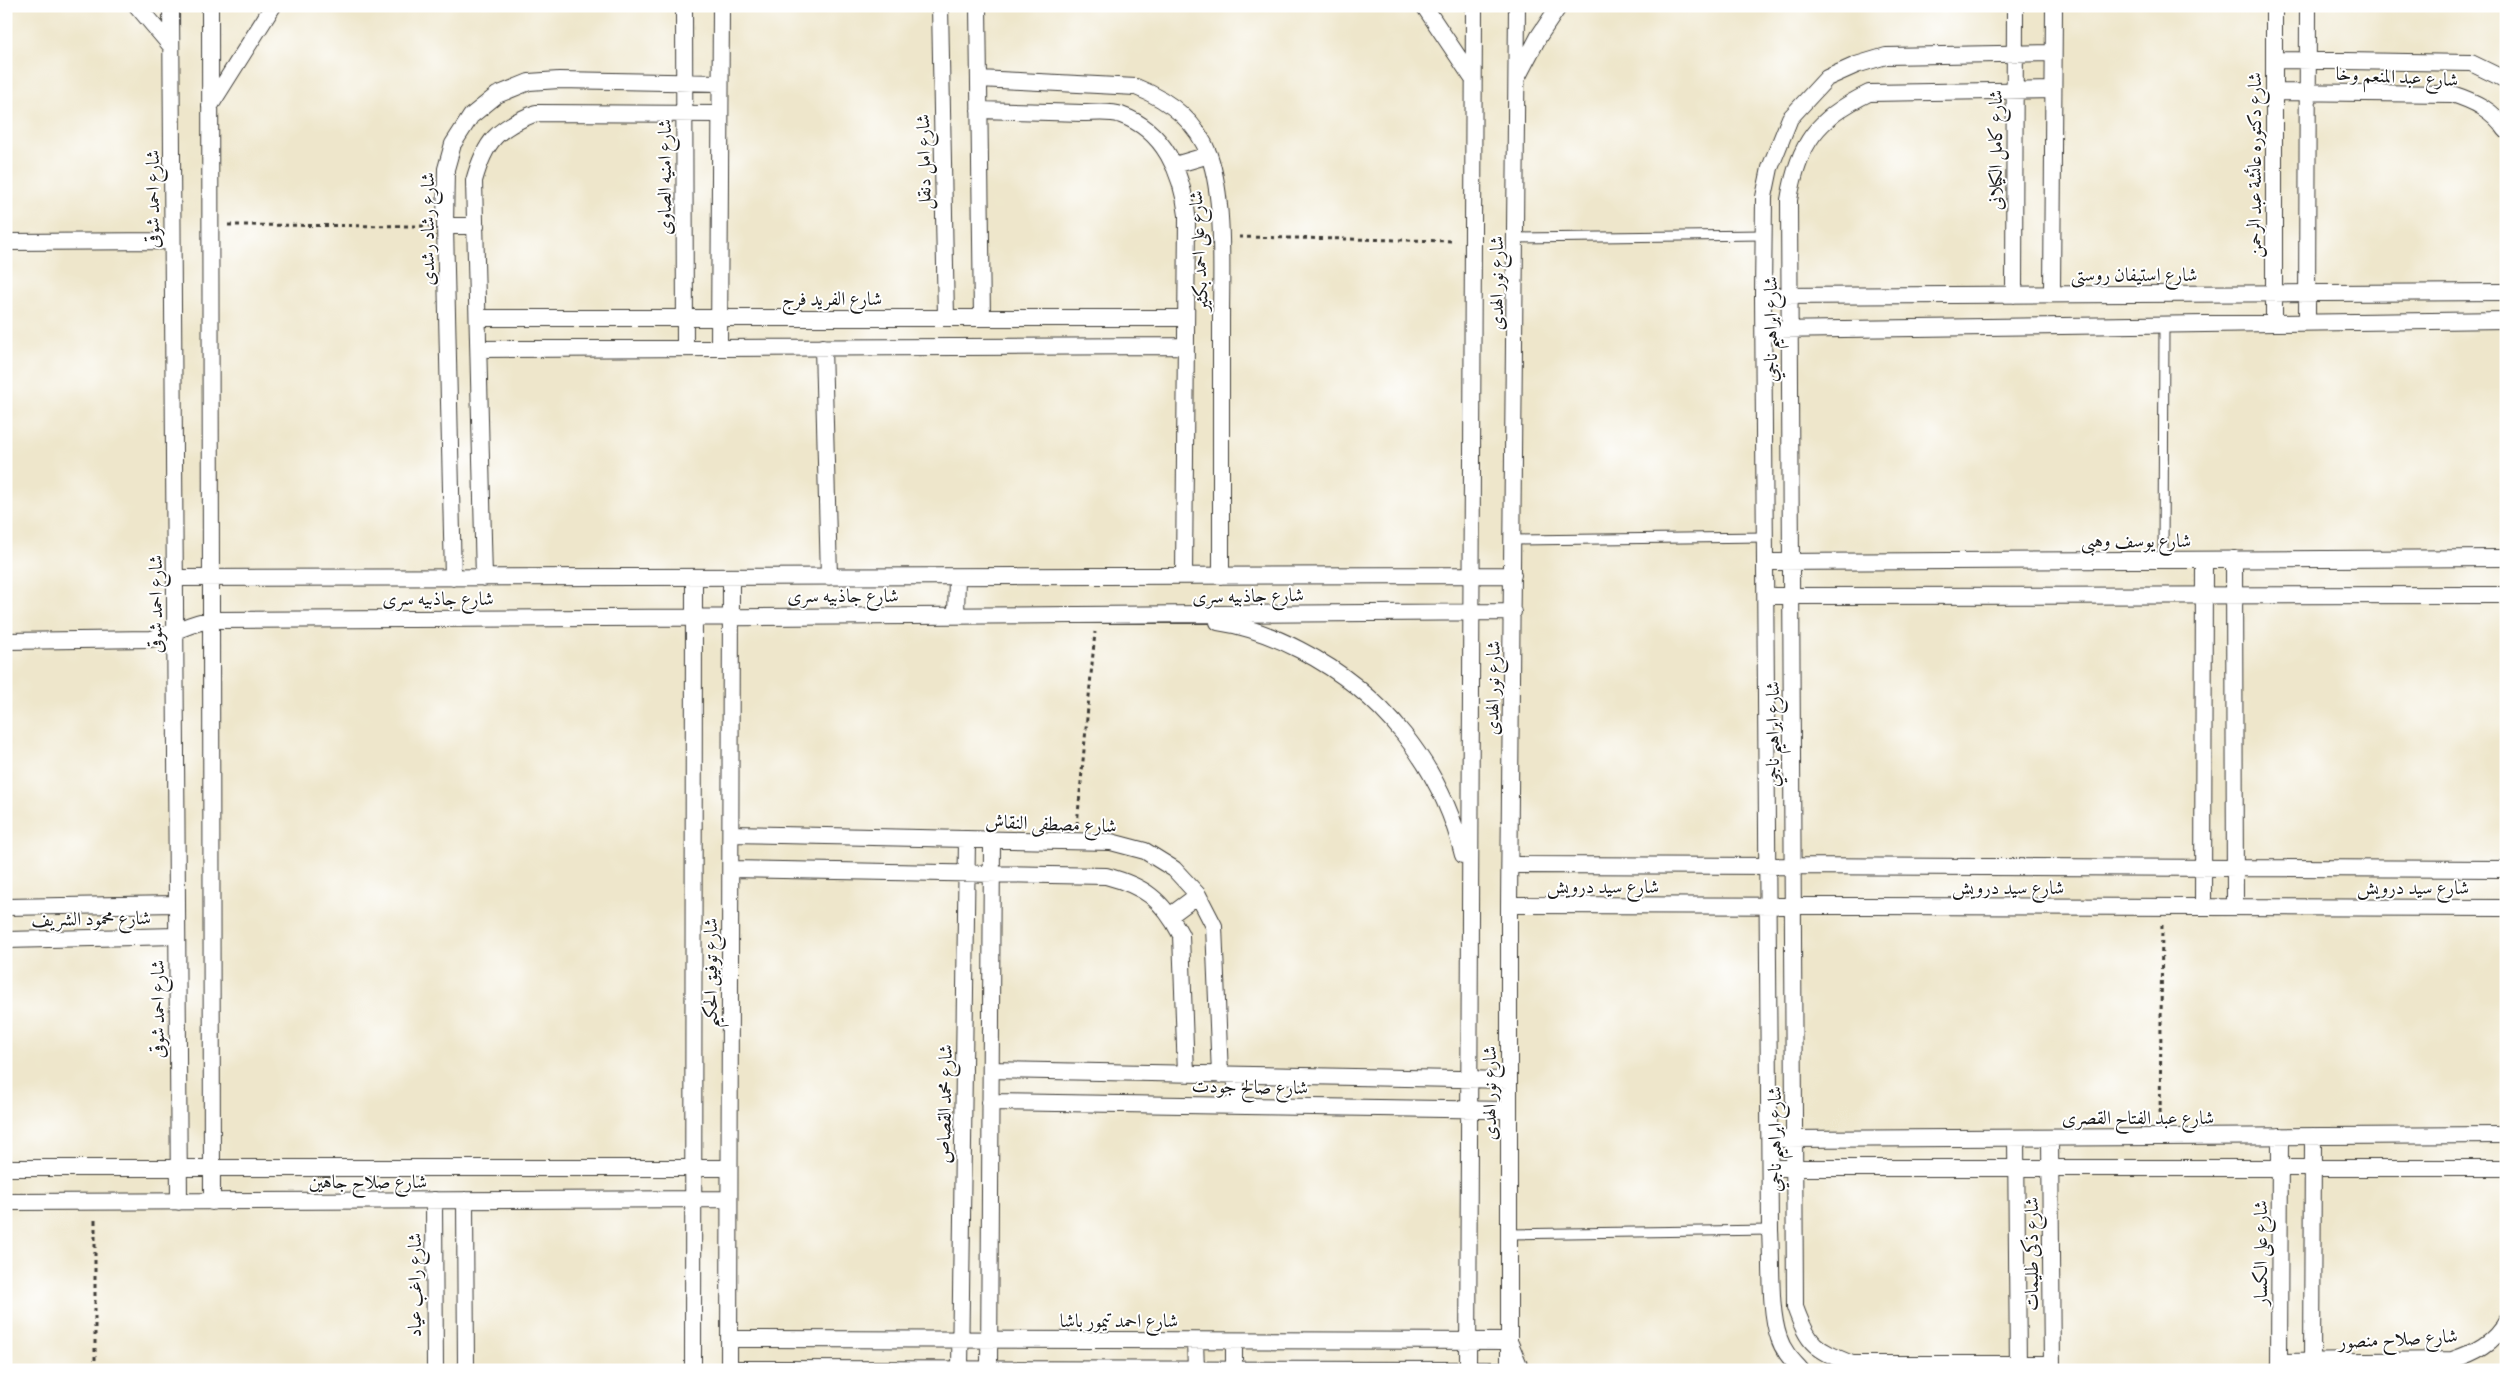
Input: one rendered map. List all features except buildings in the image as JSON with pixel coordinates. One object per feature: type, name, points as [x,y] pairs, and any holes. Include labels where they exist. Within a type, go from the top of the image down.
[{"type":"street","points":[[137,6],[171,46]]},
{"type":"street","name":"شارع احمد شوقى","points":[[171,6],[179,1202]]},
{"type":"street","points":[[210,6],[212,1202]]},
{"type":"street","points":[[210,106],[274,6]]},
{"type":"street","name":"شارع امنيه الصاوى","points":[[684,6],[685,348]]},
{"type":"street","points":[[719,348],[721,6]]},
{"type":"street","name":"شارع امل دنقل","points":[[940,6],[946,318]]},
{"type":"street","points":[[978,6],[982,318]]},
{"type":"street","points":[[1424,6],[1473,79]]},
{"type":"street","name":"شارع نور الهدى","points":[[1468,1370],[1474,6]]},
{"type":"street","name":"شارع نور الهدى","points":[[1509,1370],[1509,905],[1514,540],[1517,6]]},
{"type":"street","points":[[1517,78],[1539,36],[1559,6]]},
{"type":"street","name":"شارع كامل الكيلانى","points":[[2014,6],[2014,294]]},
{"type":"street","points":[[2052,294],[2054,6]]},
{"type":"street","name":"شارع دكتوره عائشة عبد الرحمن","points":[[2274,6],[2274,323]]},
{"type":"street","points":[[2307,322],[2308,6]]},
{"type":"street","name":"شارع ابراهيم ناجي","points":[[1802,1370],[1789,1357],[1779,1339],[1774,1320],[1770,1230],[1763,296],[1764,197],[1778,142],[1790,118],[1827,78],[1856,65],[1886,56],[2053,53]]},
{"type":"street","name":"شارع عبد المنعم وخا","points":[[2274,60],[2471,63],[2506,80]]},
{"type":"street","name":"شارع على احمد بكثير","points":[[979,79],[1136,87],[1160,97],[1181,112],[1197,132],[1209,155],[1221,236],[1221,576]]},
{"type":"street","name":"شارع رشاد رشدى","points":[[453,578],[445,226],[446,169],[453,144],[471,116],[497,95],[529,82],[720,83]]},
{"type":"street","name":"شارع ابراهيم ناجي","points":[[2052,1367],[1852,1364],[1822,1352],[1804,1332],[1795,1307],[1789,200],[1794,172],[1804,146],[1822,124],[1843,106],[1869,93],[2053,90]]},
{"type":"street","name":"شارع عبد المنعم وخا","points":[[2274,92],[2452,94],[2472,100],[2490,112],[2506,130]]},
{"type":"street","name":"شارع على احمد بكثير","points":[[979,110],[1120,114],[1142,126],[1161,144],[1175,165],[1184,189],[1187,215],[1184,576]]},
{"type":"street","points":[[484,578],[474,181],[481,157],[494,137],[513,122],[536,113],[560,111],[720,114]]},
{"type":"street","points":[[1175,165],[1209,155]]},
{"type":"street","points":[[445,226],[476,226]]},
{"type":"street","points":[[6,242],[172,241]]},
{"type":"street","name":"شارع استيفان روستى","points":[[1763,296],[2506,292]]},
{"type":"street","name":"شارع الفريد فرج","points":[[478,318],[1186,318]]},
{"type":"street","points":[[1764,330],[2506,320]]},
{"type":"street","points":[[479,349],[1186,346]]},
{"type":"street","points":[[823,347],[828,577]]},
{"type":"street","name":"شارع يوسف وهبى","points":[[1766,562],[2506,558]]},
{"type":"street","points":[[2234,559],[2235,907]]},
{"type":"street","points":[[2203,907],[2204,560]]},
{"type":"street","name":"شارع جاذبيه سرى","points":[[175,578],[1513,575]]},
{"type":"street","points":[[956,614],[957,576]]},
{"type":"street","name":"شارع توفيق الحكيم","points":[[729,1369],[731,577]]},
{"type":"street","name":"شارع توفيق الحكيم","points":[[694,578],[694,1370]]},
{"type":"street","points":[[1766,596],[2506,595]]},
{"type":"street","name":"شارع جاذبيه سرى","points":[[6,642],[143,640],[160,637],[193,623],[211,620],[956,614],[1176,616],[1513,612]]},
{"type":"street","points":[[1176,616],[1228,623],[1279,639],[1326,664],[1369,696],[1405,734],[1435,779],[1456,828],[1469,880]]},
{"type":"street","name":"شارع مصطفى النقاش","points":[[731,834],[1111,842],[1145,851],[1174,870],[1198,895],[1214,926],[1228,1075],[1236,1106]]},
{"type":"street","name":"شارع محمد القصاص","points":[[960,1370],[967,839]]},
{"type":"street","points":[[989,1370],[992,840]]},
{"type":"street","name":"شارع سيد درويش","points":[[1510,865],[2506,869]]},
{"type":"street","points":[[730,869],[1106,876],[1131,883],[1153,896],[1170,915],[1181,935],[1186,1074]]},
{"type":"street","points":[[1170,915],[1198,895]]},
{"type":"street","name":"شارع محمود الشريف","points":[[6,907],[177,904]]},
{"type":"street","name":"شارع سيد درويش","points":[[1509,905],[2506,908]]},
{"type":"street","name":"شارع محمود الشريف","points":[[6,940],[177,936]]},
{"type":"street","name":"شارع صالح جودت","points":[[990,1070],[1509,1080]]},
{"type":"street","name":"شارع صالح جودت","points":[[990,1102],[1509,1110]]},
{"type":"street","name":"شارع على الكسار","points":[[2279,1366],[2280,1136]]},
{"type":"street","points":[[2312,1366],[2314,1136]]},
{"type":"street","name":"شارع عبد الفتاح القصرى","points":[[1770,1139],[2506,1136]]},
{"type":"street","name":"شارع ذكى طليمات","points":[[2016,1138],[2018,1367]]},
{"type":"street","name":"شارع ذكى طليمات","points":[[2050,1138],[2052,1367]]},
{"type":"street","name":"شارع صلاح جاهين","points":[[6,1168],[729,1168]]},
{"type":"street","points":[[1770,1168],[2506,1168]]},
{"type":"street","name":"شارع صلاح جاهين","points":[[6,1202],[729,1199]]},
{"type":"street","name":"شارع راغب عياد","points":[[434,1200],[435,1370]]},
{"type":"street","points":[[465,1200],[466,1370]]},
{"type":"street","name":"شارع صلاح منصور","points":[[2279,1366],[2452,1360],[2472,1354],[2489,1342],[2506,1321]]},
{"type":"street","name":"شارع احمد تيمور باشا","points":[[730,1339],[1509,1341]]},
{"type":"street","points":[[1195,1341],[1196,1370]]},
{"type":"street","points":[[1234,1341],[1234,1370]]},
{"type":"street","points":[[1509,1341],[1521,1370]]},
{"type":"street","points":[[1802,1370],[1822,1352]]},
{"type":"street","points":[[729,1369],[1509,1370]]},
{"type":"lane","points":[[1516,238],[1764,235]]},
{"type":"lane","points":[[2163,560],[2164,324]]},
{"type":"lane","points":[[1514,540],[1766,538]]},
{"type":"lane","points":[[1508,1234],[1770,1230]]},
{"type":"path","points":[[210,225],[445,226]]},
{"type":"path","points":[[1221,236],[1472,241]]},
{"type":"path","points":[[1076,842],[1097,614]]},
{"type":"path","points":[[2160,1137],[2163,907]]},
{"type":"path","points":[[95,1201],[95,1370]]}]
